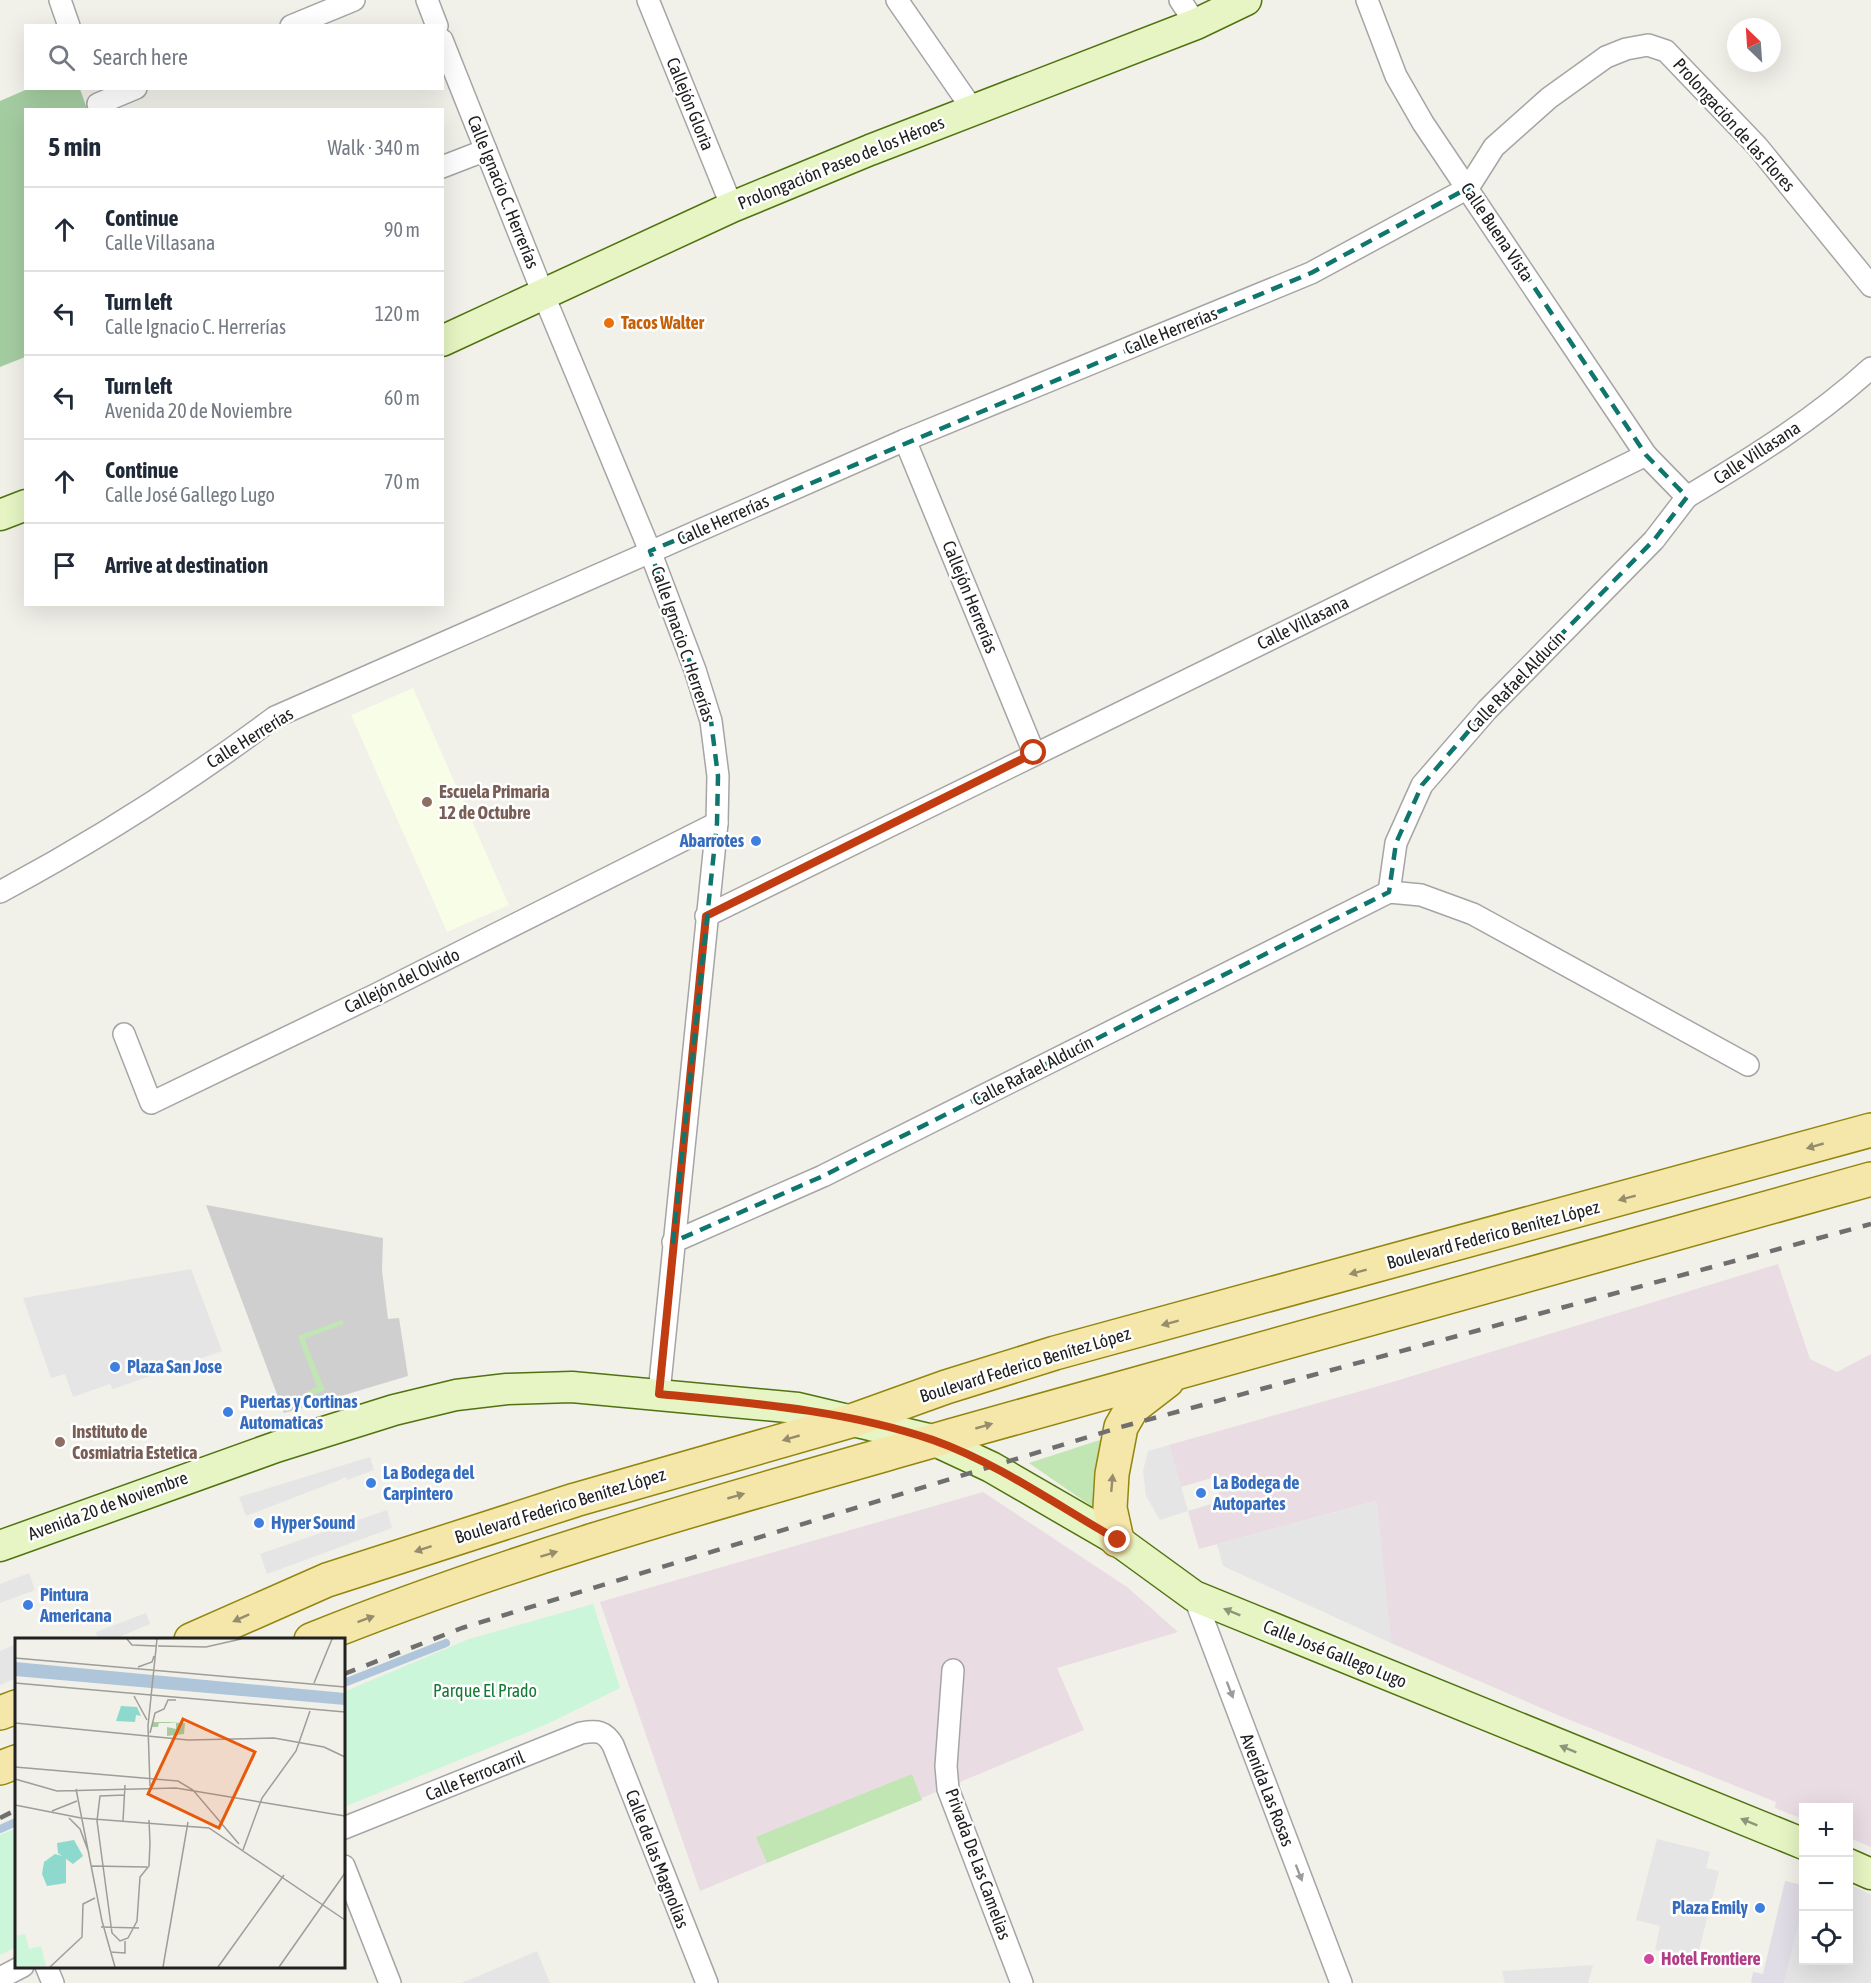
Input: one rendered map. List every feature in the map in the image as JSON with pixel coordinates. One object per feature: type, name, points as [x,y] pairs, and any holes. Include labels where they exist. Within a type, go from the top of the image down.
[{"type":"main road","name":"Prolongación Paseo de los Héroes","points":[[444,340],[544,296],[732,207],[973,110],[1188,12],[1246,0]]},
{"type":"main road","points":[[0,515],[24,506]]},
{"type":"main road","name":"Boulevard Federico Benítez López","points":[[196,1638],[327,1580],[575,1500],[854,1419],[1055,1353],[1871,1130]]},
{"type":"main road","points":[[316,1638],[533,1559],[724,1500],[1183,1369],[1871,1179]]},
{"type":"main road","points":[[1118,1540],[1110,1508],[1112,1474],[1121,1427],[1132,1408],[1183,1369]]},
{"type":"main road","name":"Avenida 20 de Noviembre","points":[[0,1546],[276,1447],[394,1410],[456,1395],[507,1389],[572,1387],[798,1408],[886,1428]]},
{"type":"main road","name":"Calle José Gallego Lugo","points":[[886,1428],[933,1440],[1009,1477],[1118,1540],[1194,1596],[1799,1842]]},
{"type":"main road","points":[[0,1713],[15,1707]]},
{"type":"main road","points":[[0,1768],[15,1762]]},
{"type":"main road","points":[[1853,1866],[1871,1874]]},
{"type":"street","points":[[60,0],[68,24]]},
{"type":"street","points":[[296,24],[354,0]]},
{"type":"street","points":[[427,0],[436,24]]},
{"type":"street","name":"Callejón Gloria","points":[[648,0],[732,207]]},
{"type":"street","points":[[897,0],[973,110]]},
{"type":"street","name":"Calle Buena Vista","points":[[1367,0],[1396,76],[1423,123],[1646,455]]},
{"type":"street","name":"Calle Ignacio C. Herrerías","points":[[444,44],[544,296],[650,551],[711,721],[717,776],[717,823],[659,1394]]},
{"type":"street","name":"Prolongación de las Flores","points":[[1468,188],[1494,147],[1549,98],[1606,57],[1626,49],[1648,45],[1666,51],[1757,146],[1871,286]]},
{"type":"street","points":[[97,101],[130,90]]},
{"type":"street","points":[[444,166],[486,150]]},
{"type":"street","name":"Calle Herrerías","points":[[0,892],[67,856],[240,743],[275,717],[905,440],[1311,273],[1468,188]]},
{"type":"street","name":"Calle Villasana","points":[[1687,496],[1754,457],[1824,409],[1871,368]]},
{"type":"street","name":"Callejón Herrerías","points":[[905,440],[1034,753]]},
{"type":"street","points":[[1646,455],[1687,496]]},
{"type":"street","name":"Calle Villasana","points":[[706,916],[1034,753],[1646,455]]},
{"type":"street","name":"Calle Rafael Alducín","points":[[673,1242],[823,1176],[1389,892],[1396,843],[1422,785],[1486,710],[1654,540],[1687,496]]},
{"type":"street","name":"Callejón del Olvido","points":[[124,1034],[151,1103],[375,995],[717,823]]},
{"type":"street","points":[[1389,892],[1421,895],[1473,914],[1748,1065]]},
{"type":"street","name":"Avenida Las Rosas","points":[[1194,1596],[1341,1983]]},
{"type":"street","name":"Privada De Las Camelias","points":[[953,1670],[946,1766],[948,1789],[1022,1983]]},
{"type":"street","name":"Calle Ferrocarril","points":[[345,1828],[581,1733],[600,1731],[607,1735]]},
{"type":"street","name":"Calle de las Magnolias","points":[[607,1735],[707,1983]]},
{"type":"street","points":[[345,1869],[390,1983]]},
{"type":"street","points":[[0,1978],[19,1968]]},
{"type":"street","points":[[47,1968],[53,1983]]},
{"type":"highlighted area","points":[[1468,188],[1646,455],[1687,497],[1654,540],[1487,710],[1422,785],[1396,843],[1389,892],[823,1176],[673,1242],[717,823],[718,776],[711,721],[650,551],[1311,273]]},
{"type":"shaded area","name":"Escuela Primaria 12 de Octubre","points":[[413,688],[509,905],[447,932],[351,715]]},
{"type":"shaded area","points":[[206,1205],[383,1238],[382,1271],[388,1319],[399,1318],[408,1376],[284,1413]]},
{"type":"shaded area","points":[[1778,1264],[1810,1359],[1837,1372],[1871,1354],[1871,1847],[1853,1840],[1853,1803],[1799,1803],[1799,1817],[1775,1808],[1776,1802],[1560,1716],[1391,1643],[1376,1501],[1199,1549],[1188,1511],[1221,1501],[1215,1477],[1181,1487],[1169,1445],[1386,1384]]},
{"type":"shaded area","points":[[191,1269],[222,1351],[113,1389],[110,1384],[73,1397],[65,1374],[51,1378],[23,1298]]},
{"type":"shaded area","points":[[1169,1445],[1188,1511],[1160,1520],[1146,1496],[1143,1471],[1148,1451]]},
{"type":"shaded area","points":[[370,1457],[374,1470],[347,1480],[346,1477],[246,1516],[239,1497]]},
{"type":"shaded area","points":[[983,1492],[1127,1587],[1178,1632],[1057,1668],[1084,1730],[700,1891],[600,1602]]},
{"type":"shaded area","points":[[1377,1501],[1391,1643],[1223,1566],[1217,1544]]},
{"type":"shaded area","points":[[387,1510],[392,1528],[267,1574],[260,1554]]},
{"type":"shaded area","points":[[29,1573],[35,1590],[0,1603],[0,1584]]},
{"type":"shaded area","points":[[146,1613],[150,1624],[116,1638],[98,1638],[96,1632]]},
{"type":"shaded area","points":[[15,1644],[15,1678],[0,1685],[0,1651]]},
{"type":"shaded area","points":[[1657,1839],[1710,1852],[1706,1868],[1719,1871],[1697,1958],[1655,1950],[1660,1926],[1636,1920]]},
{"type":"shaded area","points":[[1785,1881],[1799,1884],[1799,1922],[1784,1983],[1751,1983],[1753,1972],[1763,1974]]},
{"type":"shaded area","points":[[1853,1886],[1871,1895],[1871,1983],[1784,1983],[1799,1921],[1799,1965],[1853,1965]]},
{"type":"shaded area","points":[[537,1951],[550,1983],[461,1983],[474,1978]]},
{"type":"shaded area","points":[[1593,1965],[1588,1983],[1505,1983],[1502,1971]]},
{"type":"green space","points":[[25,90],[80,90],[87,108],[24,108],[24,357],[0,367],[0,101]]},
{"type":"green space","points":[[342,1320],[344,1324],[306,1338],[305,1341],[325,1390],[307,1397],[306,1392],[317,1387],[298,1336]]},
{"type":"green space","points":[[1112,1436],[1097,1510],[1029,1463]]},
{"type":"green space","name":"Parque El Prado","points":[[593,1604],[620,1688],[545,1725],[345,1807],[345,1692],[469,1639]]},
{"type":"green space","points":[[912,1774],[922,1800],[767,1863],[756,1837]]},
{"type":"green space","points":[[15,1829],[15,1948],[0,1955],[0,1835]]},
{"type":"waterway","points":[[345,1683],[446,1643]]},
{"type":"waterway","points":[[0,1829],[15,1822]]},
{"type":"railway","points":[[345,1674],[462,1628],[1121,1427],[1871,1224]]},
{"type":"railway","points":[[0,1818],[15,1810]]},
{"type":"place","name":"Tacos Walter","points":[[609,323]]},
{"type":"place","name":"Escuela Primaria 12 de Octubre","points":[[427,802]]},
{"type":"place","name":"Abarrotes","points":[[756,841]]},
{"type":"place","name":"Plaza San Jose","points":[[115,1367]]},
{"type":"place","name":"Puertas y Cortinas Automaticas","points":[[228,1412]]},
{"type":"place","name":"Instituto de Cosmiatria Estetica","points":[[60,1442]]},
{"type":"place","name":"La Bodega del Carpintero","points":[[371,1483]]},
{"type":"place","name":"La Bodega de Autopartes","points":[[1201,1493]]},
{"type":"place","name":"Hyper Sound","points":[[259,1523]]},
{"type":"place","name":"Pintura Americana","points":[[28,1605]]},
{"type":"place","name":"Plaza Emily","points":[[1760,1908]]},
{"type":"place","name":"Hotel Frontiere","points":[[1649,1959]]},
{"type":"route","points":[[1034,753],[706,916],[659,1394],[798,1408],[854,1419],[933,1440],[972,1457],[1118,1540]]}]
